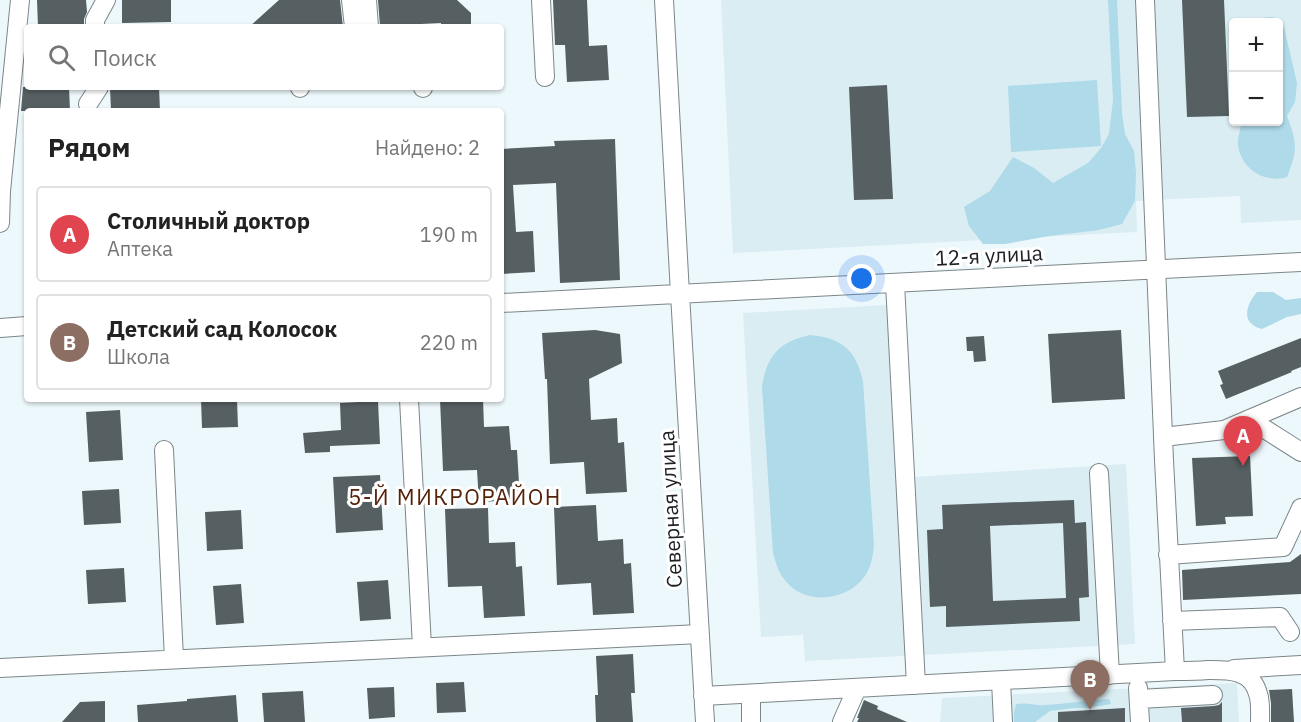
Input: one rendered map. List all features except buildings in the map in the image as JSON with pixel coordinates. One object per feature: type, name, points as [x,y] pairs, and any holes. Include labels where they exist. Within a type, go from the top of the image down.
[{"type":"street","points":[[0,223],[1,191],[20,0]]},
{"type":"street","points":[[95,24],[106,0]]},
{"type":"street","points":[[351,0],[354,24]]},
{"type":"street","points":[[367,0],[369,24]]},
{"type":"street","points":[[542,0],[545,77]]},
{"type":"street","name":"Северная улица","points":[[664,0],[705,722]]},
{"type":"street","points":[[1145,0],[1155,269],[1164,324],[1164,469],[1175,671]]},
{"type":"street","points":[[88,104],[97,90]]},
{"type":"street","name":"12-я улица","points":[[504,303],[1301,262]]},
{"type":"street","points":[[895,283],[905,638],[916,685]]},
{"type":"street","points":[[0,328],[24,326]]},
{"type":"street","points":[[1163,437],[1224,430],[1301,397]]},
{"type":"street","points":[[409,402],[422,647]]},
{"type":"street","points":[[1249,419],[1301,452]]},
{"type":"street","points":[[164,450],[174,659]]},
{"type":"street","points":[[1099,473],[1110,675]]},
{"type":"street","points":[[1168,555],[1283,547],[1301,508]]},
{"type":"street","points":[[1172,621],[1281,617],[1290,632]]},
{"type":"street","points":[[0,668],[700,634]]},
{"type":"street","points":[[703,696],[1301,665]]},
{"type":"street","points":[[1226,670],[1246,675],[1254,683],[1259,694],[1260,722]]},
{"type":"street","points":[[1137,674],[1140,722]]},
{"type":"street","points":[[1001,681],[1003,722]]},
{"type":"street","points":[[842,722],[857,688]]},
{"type":"street","points":[[751,694],[752,722]]},
{"type":"street","points":[[1139,699],[1213,696]]},
{"type":"shaded area","points":[[721,0],[1301,0],[1301,220],[1241,223],[1240,196],[1136,201],[1137,232],[733,253]]},
{"type":"shaded area","points":[[1108,0],[1117,0],[1122,113],[1125,134],[1134,151],[1135,201],[1122,224],[1099,230],[1005,244],[983,244],[969,226],[964,207],[990,191],[1013,157],[1034,168],[1053,183],[1088,163],[1109,134],[1113,100]]},
{"type":"shaded area","points":[[1283,26],[1297,83],[1295,102],[1287,116],[1295,146],[1287,177],[1270,178],[1255,173],[1240,154],[1238,142],[1240,126],[1283,126]]},
{"type":"shaded area","points":[[1097,80],[1101,146],[1011,152],[1008,86]]},
{"type":"shaded area","points":[[1257,292],[1273,292],[1286,300],[1301,298],[1301,314],[1287,317],[1262,329],[1255,326],[1249,321],[1247,313],[1249,304]]},
{"type":"shaded area","points":[[903,304],[912,477],[1126,464],[1135,644],[805,661],[803,635],[761,637],[743,313]]},
{"type":"shaded area","points":[[810,335],[839,343],[852,354],[860,370],[863,381],[874,545],[869,569],[857,585],[847,591],[825,597],[802,594],[792,588],[782,576],[774,557],[762,387],[767,366],[776,352],[790,342]]},
{"type":"shaded area","points":[[1237,683],[1239,722],[940,722],[942,698]]},
{"type":"shaded area","points":[[1109,699],[1111,704],[1050,711],[1035,722],[1014,722],[1016,704],[1045,705]]},
{"type":"place","name":"Столичный доктор","points":[[1243,466]]},
{"type":"place","name":"Детский сад Колосок","points":[[1090,710]]},
{"type":"district","name":"5-Й МИКРОРАЙОН","points":[[455,496]]}]
